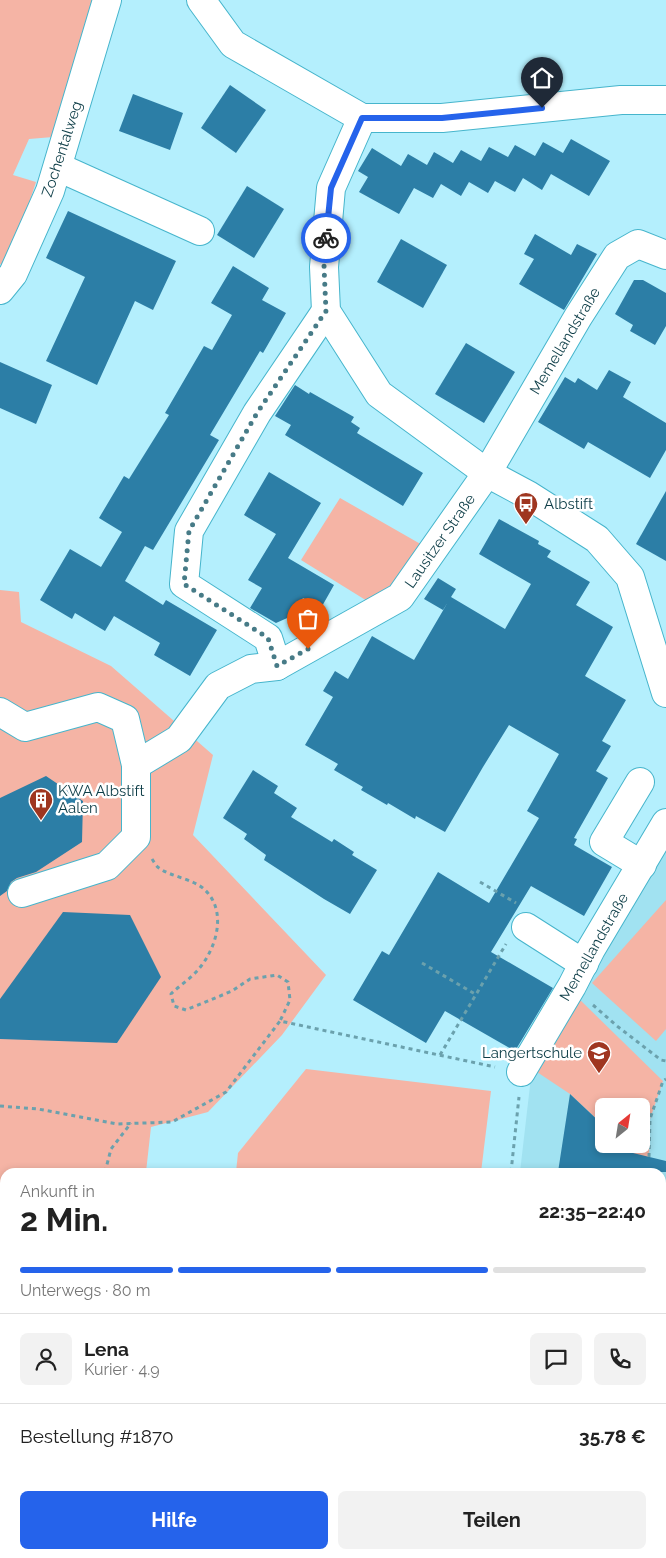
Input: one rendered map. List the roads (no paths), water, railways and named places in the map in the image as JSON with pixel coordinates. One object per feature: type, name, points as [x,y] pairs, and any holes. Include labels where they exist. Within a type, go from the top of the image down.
[{"type":"street","name":"Zochentalweg","points":[[0,290],[13,274],[50,191],[108,0]]},
{"type":"street","points":[[201,0],[233,44],[362,118],[442,118],[621,100],[666,100]]},
{"type":"street","points":[[362,118],[331,188],[324,267],[326,311],[379,394],[487,473],[528,495],[597,539],[630,577],[666,694]]},
{"type":"street","points":[[58,167],[200,232]]},
{"type":"street","name":"Memellandstraße","points":[[487,473],[578,317],[617,256],[638,244],[666,255]]},
{"type":"street","points":[[136,765],[179,739],[218,686],[250,669],[277,666],[268,638],[184,584],[189,531],[257,413],[326,311]]},
{"type":"street","name":"Lausitzer Straße","points":[[277,666],[400,597],[487,473]]},
{"type":"street","points":[[0,712],[25,727],[98,707],[124,719],[136,765],[136,837],[107,866],[22,893]]},
{"type":"street","points":[[640,782],[604,842],[642,865]]},
{"type":"street","name":"Memellandstraße","points":[[521,1072],[666,822]]},
{"type":"street","points":[[517,925],[578,975]]},
{"type":"place","name":"Albstift","points":[[526,525]]},
{"type":"place","name":"KWA Albstift Aalen","points":[[41,821]]},
{"type":"place","name":"Langertschule","points":[[599,1074]]}]
